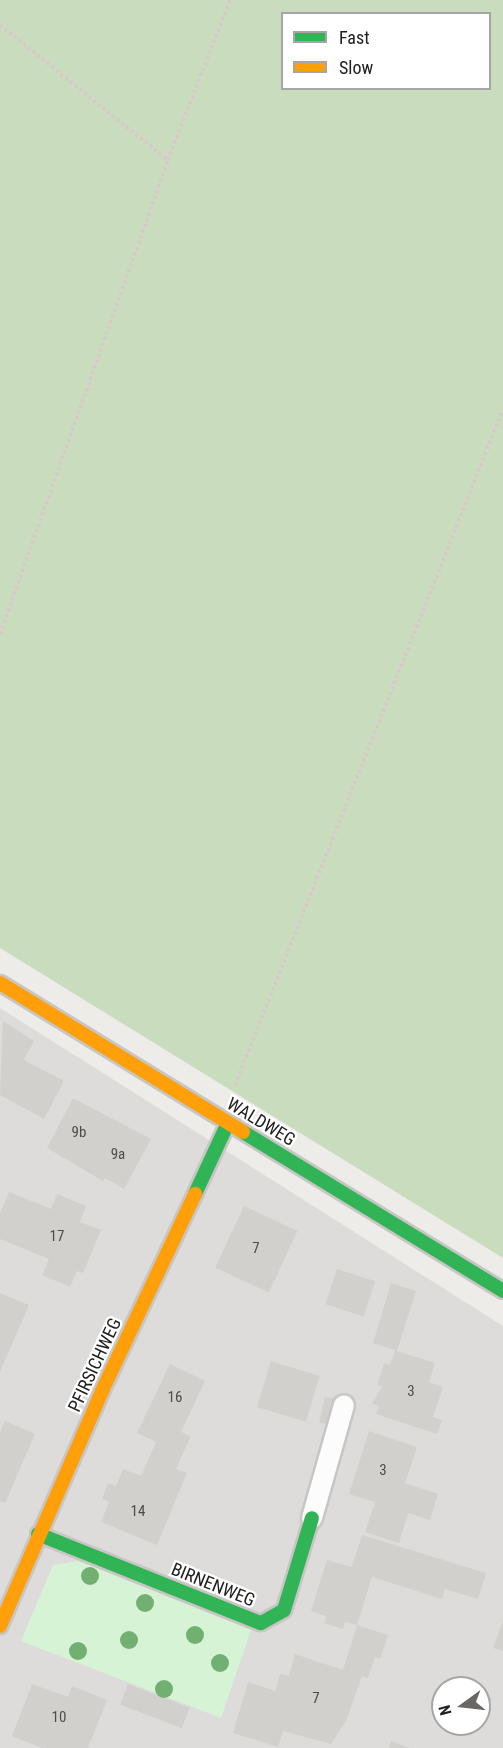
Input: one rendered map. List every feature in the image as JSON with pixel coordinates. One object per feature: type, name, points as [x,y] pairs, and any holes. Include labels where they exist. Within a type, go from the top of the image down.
[{"type":"street","name":"WALDWEG","points":[[0,983],[503,1292]]},
{"type":"street","name":"PFIRSICHWEG","points":[[0,1626],[38,1534],[225,1121]]},
{"type":"street","name":"BIRNENWEG","points":[[38,1534],[261,1623],[284,1610],[312,1518]]},
{"type":"lane","points":[[312,1518],[344,1405]]},
{"type":"path","points":[[0,634],[168,160],[230,0]]},
{"type":"path","points":[[0,25],[168,160]]},
{"type":"path","points":[[225,1121],[503,410]]},
{"type":"shaded area","points":[[0,1008],[503,1326],[503,1748],[0,1748]]},
{"type":"green space","points":[[0,0],[503,0],[503,1258],[0,948]]},
{"type":"green space","points":[[78,1561],[251,1630],[221,1718],[21,1641],[53,1565]]},
{"type":"building","points":[[3,1021],[34,1041],[24,1060],[64,1081],[44,1119],[0,1095]]},
{"type":"building","points":[[73,1098],[151,1139],[124,1189],[105,1178],[103,1181],[47,1148]]},
{"type":"building","points":[[9,1192],[51,1209],[57,1194],[86,1206],[80,1222],[101,1230],[83,1273],[77,1271],[70,1287],[42,1275],[49,1259],[0,1239],[0,1213]]},
{"type":"building","points":[[244,1206],[297,1231],[269,1293],[215,1268]]},
{"type":"building","points":[[337,1269],[375,1281],[364,1317],[326,1304]]},
{"type":"building","points":[[391,1283],[416,1291],[397,1351],[435,1363],[429,1382],[443,1387],[433,1417],[442,1420],[437,1434],[376,1414],[379,1406],[372,1404],[382,1387],[377,1385],[384,1363],[390,1365],[395,1350],[373,1343]]},
{"type":"building","points":[[0,1293],[29,1305],[0,1372]]},
{"type":"building","points":[[271,1361],[320,1376],[306,1422],[257,1407]]},
{"type":"building","points":[[170,1364],[205,1381],[181,1432],[191,1436],[176,1469],[187,1473],[157,1545],[101,1522],[109,1502],[102,1499],[108,1483],[116,1486],[123,1469],[141,1476],[156,1442],[137,1433]]},
{"type":"building","points":[[325,1397],[338,1400],[332,1425],[319,1422]]},
{"type":"building","points":[[5,1421],[35,1434],[5,1503],[0,1501],[0,1432]]},
{"type":"building","points":[[369,1431],[417,1447],[405,1483],[438,1494],[430,1520],[408,1513],[399,1543],[365,1532],[375,1502],[349,1494]]},
{"type":"building","points":[[362,1535],[486,1573],[478,1599],[445,1589],[442,1599],[372,1577],[357,1625],[345,1622],[343,1629],[324,1623],[326,1616],[311,1611],[327,1560],[352,1567]]},
{"type":"building","points":[[503,1621],[503,1651],[493,1648]]},
{"type":"building","points":[[357,1625],[388,1635],[380,1659],[375,1657],[368,1678],[362,1676],[346,1721],[331,1744],[283,1731],[278,1747],[233,1733],[248,1682],[275,1691],[280,1674],[289,1676],[295,1654],[343,1670]]},
{"type":"building","points":[[32,1684],[68,1697],[72,1686],[107,1700],[88,1748],[42,1748],[12,1736]]},
{"type":"building","points":[[128,1684],[190,1708],[182,1728],[120,1705]]},
{"type":"building","points":[[391,1741],[410,1748],[389,1748]]},
{"type":"traffic: fast","points":[[195,1194],[228,1123]]},
{"type":"traffic: fast","points":[[243,1132],[503,1291]]},
{"type":"traffic: fast","points":[[38,1534],[261,1623],[284,1610],[312,1518]]},
{"type":"traffic: slow","points":[[0,983],[243,1132]]},
{"type":"traffic: slow","points":[[0,1626],[102,1391],[195,1194]]}]
